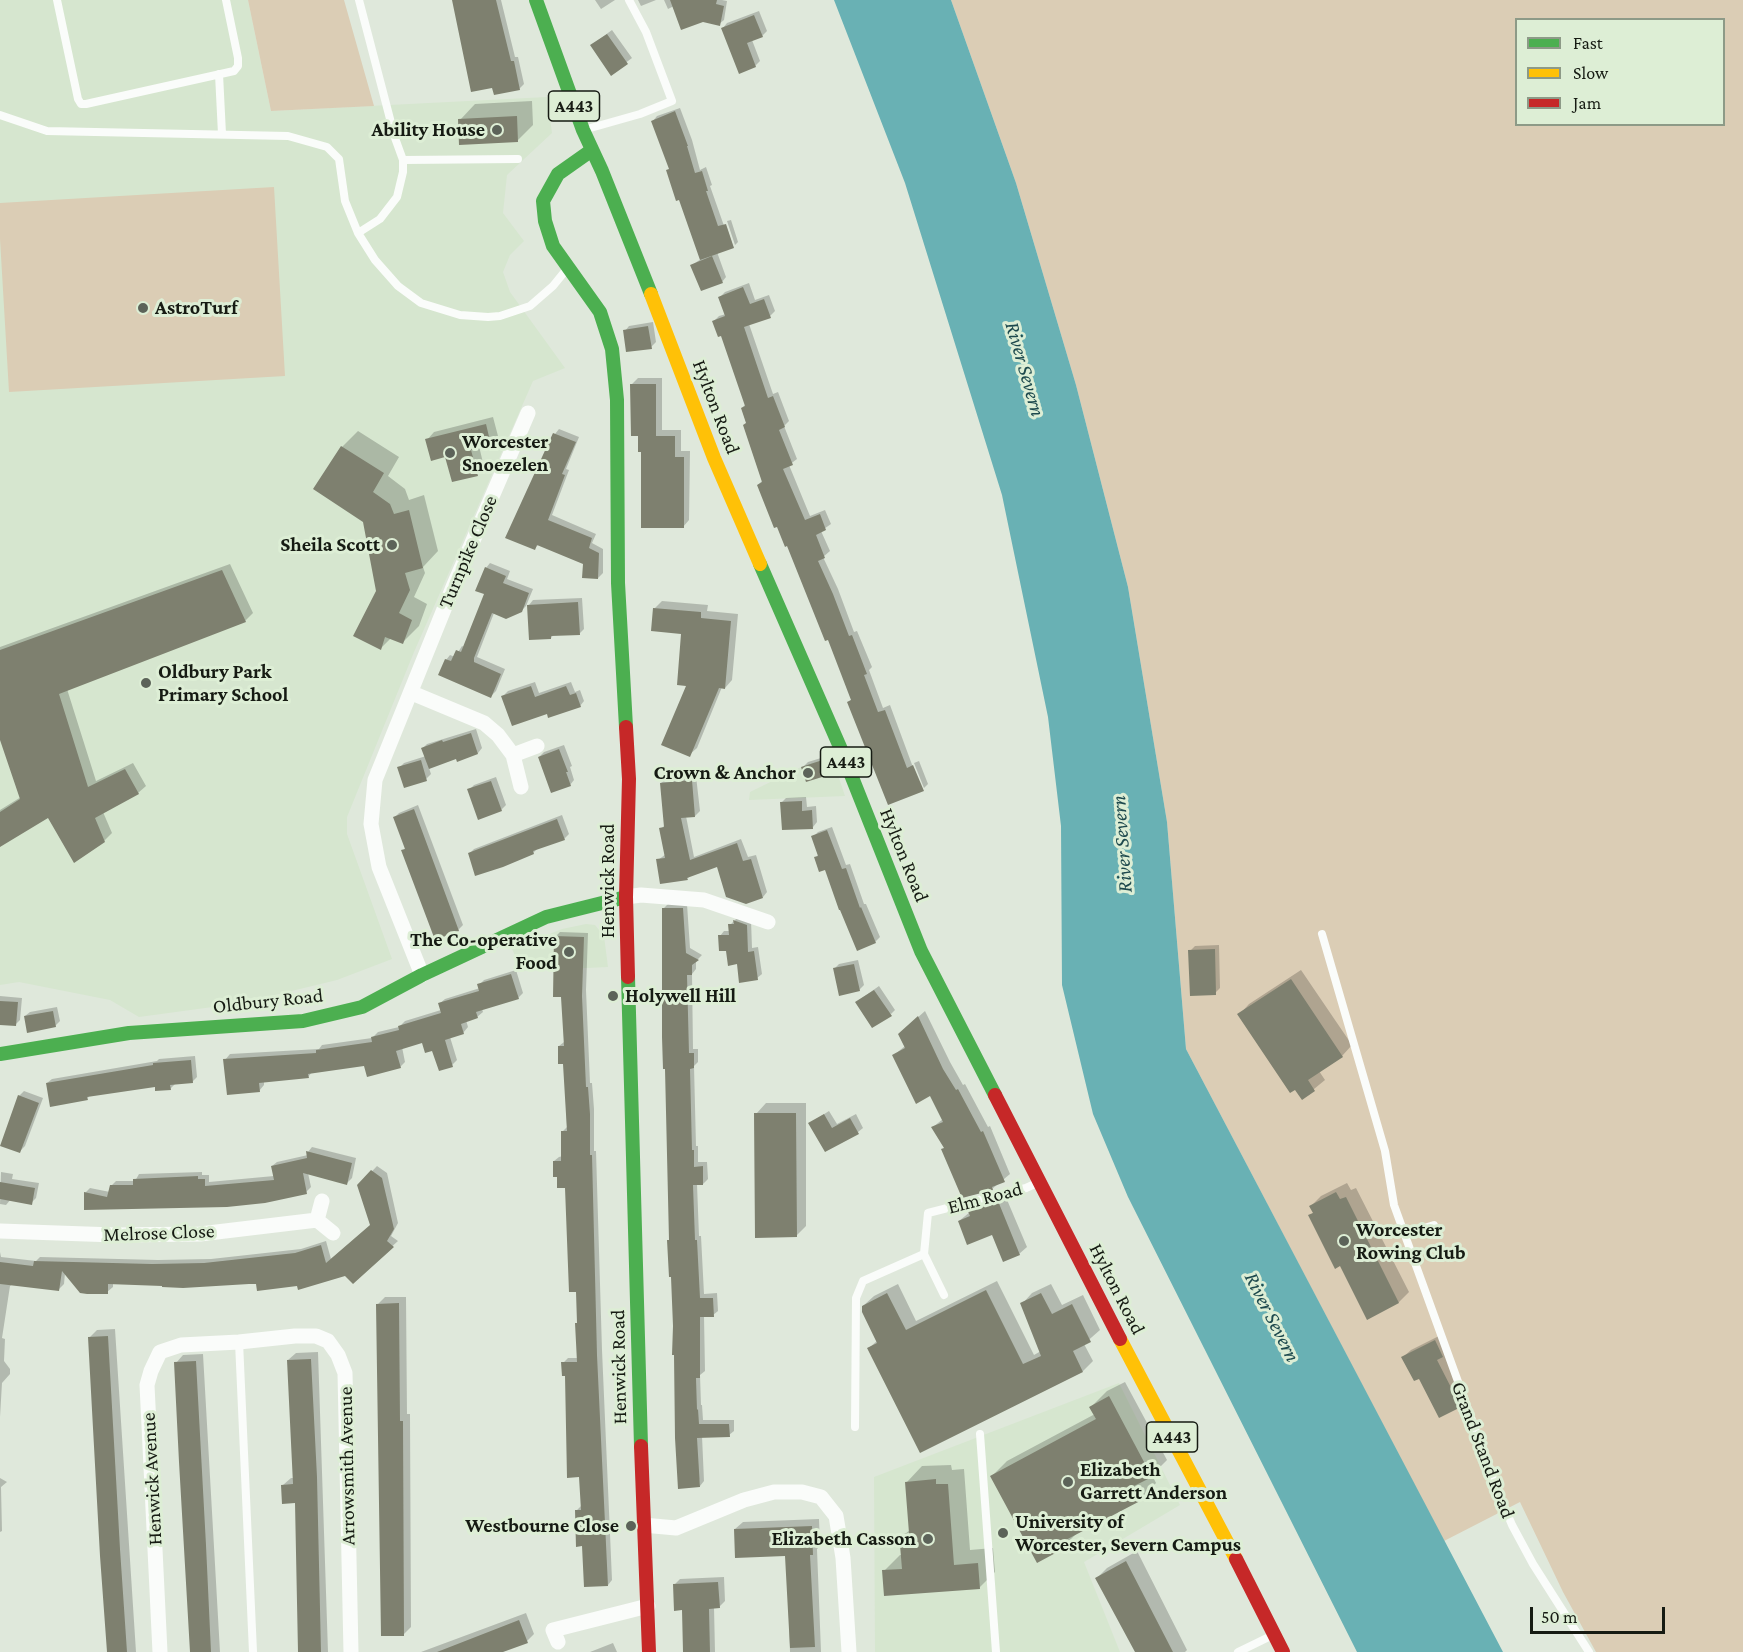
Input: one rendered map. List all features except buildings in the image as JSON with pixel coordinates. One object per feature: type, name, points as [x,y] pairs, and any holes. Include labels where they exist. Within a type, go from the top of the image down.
[{"type":"main road","name":"Hylton Road","points":[[536,0],[583,130],[645,277],[714,458],[840,747],[921,951],[1131,1360],[1214,1514],[1283,1652]]},
{"type":"main road","name":"Henwick Road","points":[[592,150],[558,174],[543,201],[545,221],[553,246],[600,312],[612,349],[617,400],[618,583],[629,778],[626,897],[643,1525],[649,1652]]},
{"type":"main road","name":"Oldbury Road","points":[[0,1054],[129,1033],[303,1021],[362,1008],[422,975],[546,917],[626,897]]},
{"type":"street","name":"Turnpike Close","points":[[422,975],[379,867],[371,824],[375,780],[453,587],[528,413]]},
{"type":"street","points":[[412,693],[483,723],[498,735],[513,755],[521,787]]},
{"type":"street","points":[[513,755],[537,746]]},
{"type":"street","points":[[626,897],[704,900],[768,922]]},
{"type":"street","points":[[322,1201],[317,1220],[333,1233]]},
{"type":"street","name":"Melrose Close","points":[[0,1231],[115,1235],[200,1234],[317,1220]]},
{"type":"street","name":"Arrowsmith Avenue","points":[[201,1343],[316,1336],[328,1341],[338,1355],[345,1374],[351,1652]]},
{"type":"street","name":"Henwick Avenue","points":[[160,1652],[147,1385],[160,1352],[181,1344],[201,1343]]},
{"type":"street","points":[[643,1525],[676,1528],[744,1500],[774,1492],[802,1492],[821,1497],[836,1516],[843,1558],[849,1652]]},
{"type":"street","points":[[558,1642],[553,1630],[648,1606]]},
{"type":"lane","points":[[57,0],[81,104],[234,71],[238,66],[238,58],[226,0]]},
{"type":"lane","points":[[358,233],[381,219],[397,197],[403,172],[403,160],[395,138],[359,0]]},
{"type":"lane","points":[[583,130],[640,114],[672,101],[646,32],[629,0]]},
{"type":"lane","points":[[219,74],[222,134]]},
{"type":"lane","points":[[0,115],[47,131],[288,136],[327,147],[339,159],[345,201],[358,233],[375,260],[398,286],[421,303],[460,315],[500,316],[530,306],[553,286],[568,267]]},
{"type":"lane","points":[[403,160],[518,159]]},
{"type":"lane","name":"Grand Stand Road","points":[[1322,934],[1385,1151],[1393,1199],[1404,1234],[1497,1489],[1512,1525],[1557,1603],[1589,1652]]},
{"type":"lane","name":"Elm Road","points":[[924,1254],[928,1213],[1026,1188],[1041,1181]]},
{"type":"lane","points":[[1404,1234],[1434,1225]]},
{"type":"lane","points":[[855,1427],[856,1298],[863,1281],[924,1254],[944,1295]]},
{"type":"lane","points":[[239,1342],[253,1652]]},
{"type":"lane","points":[[980,1434],[996,1652]]},
{"type":"lane","points":[[1238,1652],[1274,1635]]},
{"type":"shaded area","points":[[0,0],[248,0],[271,111],[547,97],[552,133],[507,175],[503,213],[524,241],[510,255],[503,272],[510,292],[565,368],[533,381],[414,652],[347,817],[347,834],[392,959],[337,980],[242,1003],[139,1017],[110,1000],[19,982],[0,985]]},
{"type":"shaded area","points":[[248,0],[344,0],[374,106],[271,111]]},
{"type":"shaded area","points":[[951,0],[1743,0],[1743,1652],[1596,1652],[1563,1592],[1520,1502],[1444,1541],[1186,1049],[1167,822],[1128,587],[1076,385],[1016,183]]},
{"type":"shaded area","name":"AstroTurf","points":[[274,187],[285,376],[9,392],[0,203]]},
{"type":"shaded area","points":[[832,757],[845,796],[749,800],[750,792],[801,767]]},
{"type":"shaded area","points":[[586,924],[595,925],[604,936],[608,967],[522,971],[512,949],[562,929]]},
{"type":"shaded area","name":"University of Worcester, Severn Campus","points":[[1119,1383],[1180,1505],[1084,1562],[1120,1652],[875,1652],[874,1477]]},
{"type":"water","name":"River Severn","points":[[834,0],[951,0],[1016,183],[1076,385],[1128,587],[1167,822],[1186,1049],[1503,1652],[1357,1652],[1128,1197],[1093,1114],[1062,985],[1061,826],[1048,717],[1002,495],[905,183]]},
{"type":"traffic: fast","points":[[536,0],[583,130],[602,171],[651,294]]},
{"type":"traffic: fast","points":[[592,150],[558,174],[543,201],[545,221],[553,246],[600,312],[612,349],[617,400],[618,583],[626,727]]},
{"type":"traffic: fast","points":[[760,564],[840,747],[921,951],[995,1095]]},
{"type":"traffic: fast","points":[[0,1054],[129,1033],[303,1021],[362,1007],[422,975],[546,917],[626,897]]},
{"type":"traffic: fast","points":[[628,977],[641,1446]]},
{"type":"traffic: slow","points":[[651,294],[714,458],[760,564]]},
{"type":"traffic: slow","points":[[1120,1339],[1236,1559]]},
{"type":"traffic: jam","points":[[626,727],[629,779],[626,897],[628,977]]},
{"type":"traffic: jam","points":[[995,1095],[1120,1339]]},
{"type":"traffic: jam","points":[[641,1446],[649,1652]]},
{"type":"traffic: jam","points":[[1236,1559],[1283,1652]]},
{"type":"place","name":"Ability House","points":[[497,130]]},
{"type":"place","name":"AstroTurf","points":[[143,308]]},
{"type":"place","name":"Worcester Snoezelen","points":[[450,453]]},
{"type":"place","name":"Sheila Scott","points":[[392,545]]},
{"type":"place","name":"Oldbury Park Primary School","points":[[146,683]]},
{"type":"place","name":"Crown & Anchor","points":[[808,773]]},
{"type":"place","name":"The Co-operative Food","points":[[569,952]]},
{"type":"place","name":"Holywell Hill","points":[[613,996]]},
{"type":"place","name":"Worcester Rowing Club","points":[[1344,1241]]},
{"type":"place","name":"Elizabeth Garrett Anderson","points":[[1068,1482]]},
{"type":"place","name":"Westbourne Close","points":[[631,1526]]},
{"type":"place","name":"University of Worcester, Severn Campus","points":[[1003,1533]]},
{"type":"place","name":"Elizabeth Casson","points":[[928,1539]]}]
